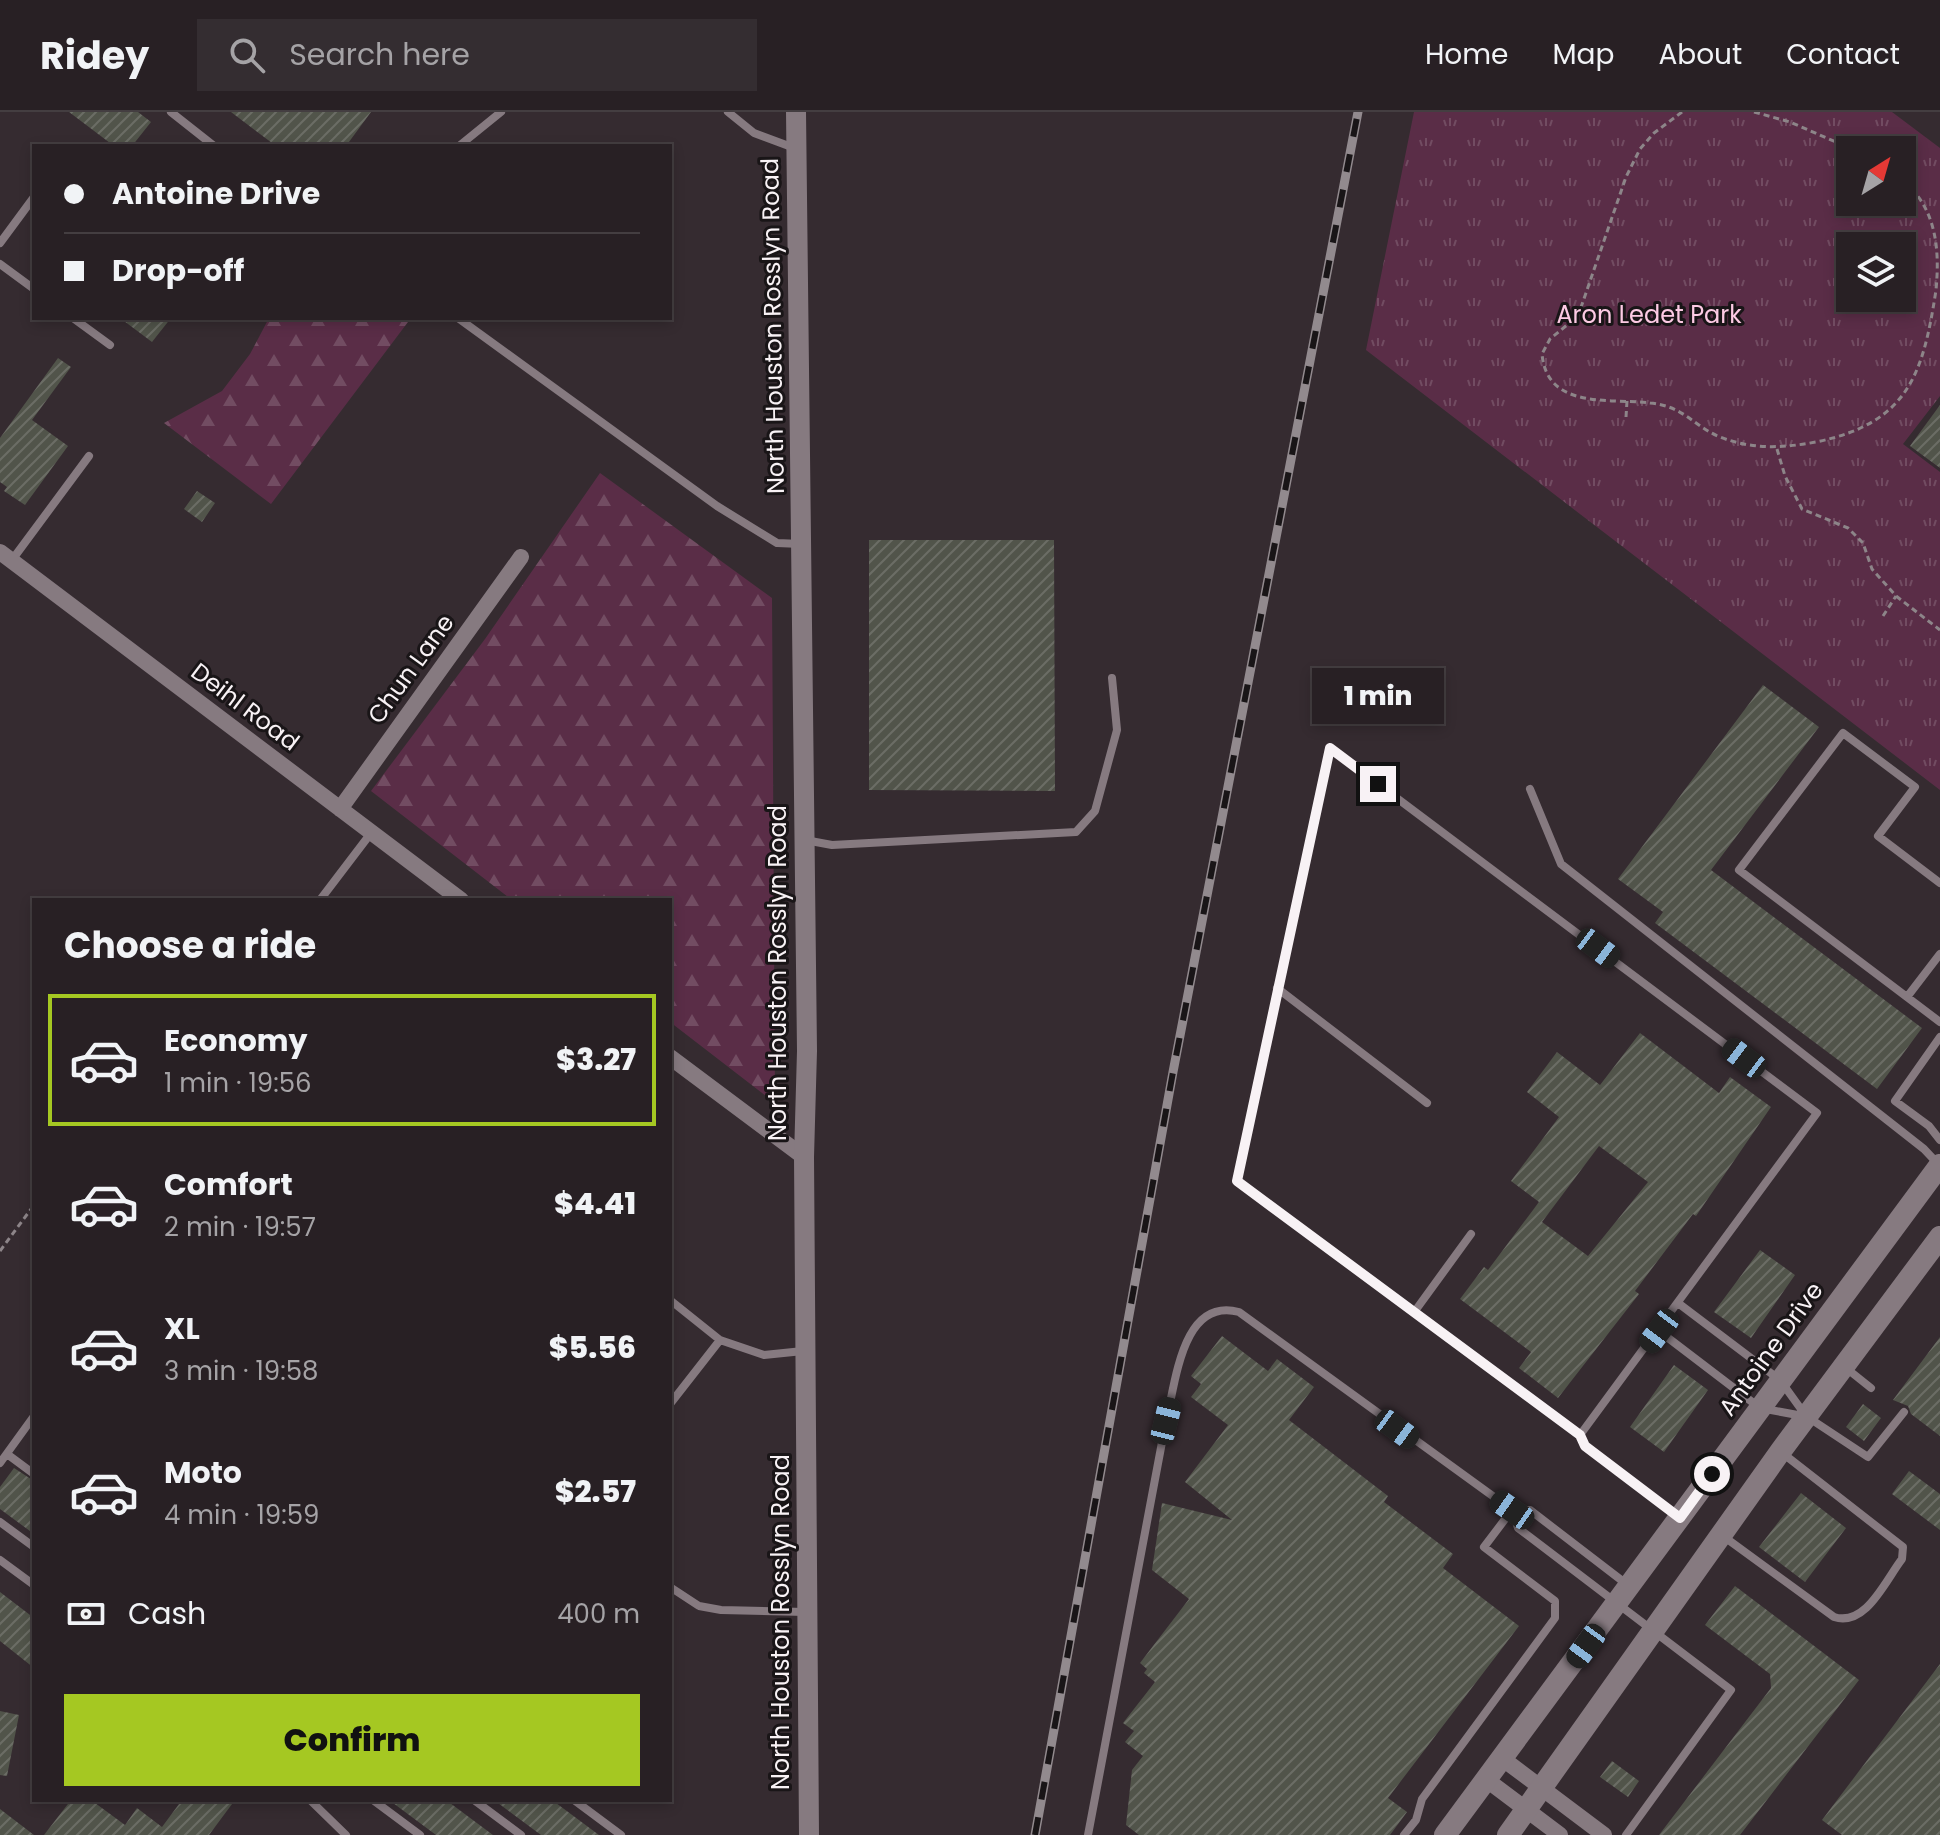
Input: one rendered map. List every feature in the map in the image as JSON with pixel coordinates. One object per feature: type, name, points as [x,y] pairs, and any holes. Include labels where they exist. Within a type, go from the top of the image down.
[{"type":"main road","name":"Antoine Drive","points":[[1445,1835],[1940,1166]]},
{"type":"main road","points":[[1508,1835],[1806,1416],[1940,1237]]},
{"type":"street","name":"North Houston Rosslyn Road","points":[[796,112],[804,839],[809,1835]]},
{"type":"street","name":"Deihl Road","points":[[6,557],[458,898]]},
{"type":"street","name":"Chun Lane","points":[[340,809],[521,557]]},
{"type":"street","points":[[672,1058],[804,1157]]},
{"type":"street","points":[[1503,1759],[1604,1835]]},
{"type":"street","points":[[1487,1780],[1560,1835]]},
{"type":"lane","points":[[171,112],[211,144]]},
{"type":"lane","points":[[461,144],[501,112]]},
{"type":"lane","points":[[728,112],[754,133],[797,149]]},
{"type":"lane","points":[[0,243],[32,200]]},
{"type":"lane","points":[[0,264],[32,288]]},
{"type":"lane","points":[[76,320],[110,345]]},
{"type":"lane","points":[[461,320],[717,506],[777,543],[801,544]]},
{"type":"lane","points":[[6,557],[89,456]]},
{"type":"lane","points":[[804,839],[832,845],[1076,832],[1095,811],[1117,730],[1112,678]]},
{"type":"lane","points":[[1940,883],[1878,836],[1915,787],[1843,733],[1739,870],[1940,1022]]},
{"type":"lane","points":[[1580,1435],[1817,1113],[1330,748],[1237,1181],[1580,1435],[1585,1446],[1680,1518]]},
{"type":"lane","points":[[1530,789],[1561,864],[1815,1061],[1924,1149],[1940,1166]]},
{"type":"lane","points":[[322,898],[371,833]]},
{"type":"lane","points":[[1907,997],[1940,954]]},
{"type":"lane","points":[[1277,988],[1427,1103]]},
{"type":"lane","points":[[1940,1037],[1895,1101],[1929,1126],[1940,1140]]},
{"type":"lane","points":[[1415,1311],[1471,1234]]},
{"type":"lane","points":[[672,1302],[720,1340],[764,1355],[806,1351]]},
{"type":"lane","points":[[1678,1303],[1780,1380],[1806,1416],[1868,1457],[1904,1412]]},
{"type":"lane","points":[[1088,1835],[1166,1421],[1182,1357],[1195,1324],[1207,1312],[1225,1308],[1239,1312],[1512,1510],[1518,1528],[1623,1596]]},
{"type":"lane","points":[[1659,1331],[1760,1408],[1806,1416]]},
{"type":"lane","points":[[672,1401],[720,1340]]},
{"type":"lane","points":[[1844,1366],[1871,1388]]},
{"type":"lane","points":[[0,1463],[32,1419]]},
{"type":"lane","points":[[1721,1535],[1834,1617],[1846,1621],[1861,1616],[1902,1559],[1903,1547],[1780,1452]]},
{"type":"lane","points":[[7,1454],[32,1473]]},
{"type":"lane","points":[[1512,1510],[1530,1510],[1623,1596],[1652,1631],[1731,1690],[1626,1835]]},
{"type":"lane","points":[[1404,1835],[1416,1820],[1422,1799],[1555,1618],[1555,1601],[1484,1547],[1512,1510]]},
{"type":"lane","points":[[0,1522],[32,1546]]},
{"type":"lane","points":[[0,1560],[32,1584]]},
{"type":"lane","points":[[672,1588],[699,1606],[721,1610],[807,1612]]},
{"type":"lane","points":[[312,1802],[346,1835]]},
{"type":"lane","points":[[376,1802],[420,1835]]},
{"type":"lane","points":[[477,1802],[521,1835]]},
{"type":"lane","points":[[577,1802],[621,1835]]},
{"type":"path","points":[[1682,112],[1654,133],[1640,149],[1626,177],[1578,316],[1562,326],[1542,354],[1549,379],[1577,399],[1671,406],[1720,437],[1777,449],[1831,438],[1873,424],[1891,410],[1907,391],[1922,359],[1937,280],[1937,247],[1926,204],[1916,194]]},
{"type":"path","points":[[1754,112],[1790,122],[1836,142]]},
{"type":"path","points":[[1626,417],[1627,401]]},
{"type":"path","points":[[1777,449],[1785,476],[1802,509],[1848,528],[1863,543],[1872,569],[1896,596],[1940,630]]},
{"type":"path","points":[[1883,616],[1896,596]]},
{"type":"path","points":[[0,1251],[32,1208]]},
{"type":"green space","name":"Aron Ledet Park","points":[[1414,112],[1892,112],[1940,148],[1940,396],[1903,444],[1940,472],[1940,790],[1366,350]]},
{"type":"green space","points":[[268,320],[409,320],[271,504],[164,423],[222,391],[250,354]]},
{"type":"green space","points":[[600,473],[772,598],[775,1103],[672,1024],[672,898],[509,898],[371,791],[485,639]]},
{"type":"building","points":[[69,112],[138,112],[151,122],[134,144],[111,144]]},
{"type":"building","points":[[231,112],[371,112],[347,144],[273,144]]},
{"type":"building","points":[[123,320],[169,320],[152,342]]},
{"type":"building","points":[[58,358],[71,367],[32,420],[68,446],[25,505],[4,491],[7,487],[0,482],[0,438]]},
{"type":"building","points":[[1940,405],[1940,468],[1910,446]]},
{"type":"building","points":[[197,491],[215,503],[202,522],[184,509]]},
{"type":"building","points":[[869,540],[1054,540],[1055,791],[869,790]]},
{"type":"building","points":[[1763,685],[1819,727],[1711,870],[1922,1028],[1877,1089],[1655,923],[1663,912],[1618,879]]},
{"type":"building","points":[[1640,1033],[1719,1093],[1730,1077],[1771,1107],[1696,1216],[1693,1214],[1635,1291],[1639,1294],[1558,1398],[1519,1368],[1531,1352],[1460,1299],[1484,1267],[1488,1270],[1539,1202],[1511,1181],[1559,1117],[1527,1092],[1557,1052],[1600,1085]],"holes":[[[1599,1146],[1648,1182],[1588,1256],[1542,1222]]]},
{"type":"building","points":[[1760,1250],[1795,1275],[1751,1338],[1714,1312]]},
{"type":"building","points":[[1222,1336],[1268,1371],[1277,1359],[1314,1387],[1289,1420],[1388,1496],[1384,1502],[1453,1554],[1443,1568],[1519,1626],[1388,1798],[1407,1812],[1390,1835],[1139,1835],[1126,1825],[1132,1770],[1143,1756],[1125,1742],[1134,1731],[1123,1723],[1155,1682],[1144,1673],[1147,1669],[1140,1663],[1189,1599],[1152,1570],[1162,1503],[1232,1520],[1185,1482],[1228,1425],[1191,1397],[1201,1384],[1191,1376]]},
{"type":"building","points":[[1940,1337],[1940,1436],[1911,1414],[1908,1406],[1893,1400]]},
{"type":"building","points":[[1674,1365],[1708,1390],[1664,1452],[1630,1427]]},
{"type":"building","points":[[1863,1404],[1881,1418],[1864,1441],[1846,1427]]},
{"type":"building","points":[[14,1468],[32,1480],[32,1533],[0,1509],[0,1487]]},
{"type":"building","points":[[1909,1471],[1940,1494],[1940,1530],[1892,1494]]},
{"type":"building","points":[[1801,1493],[1846,1528],[1805,1582],[1759,1547]]},
{"type":"building","points":[[1735,1586],[1859,1680],[1740,1835],[1659,1835],[1771,1688],[1770,1674],[1705,1625]]},
{"type":"building","points":[[0,1592],[32,1616],[32,1666],[0,1641]]},
{"type":"building","points":[[1940,1664],[1940,1835],[1842,1835],[1822,1820]]},
{"type":"building","points":[[0,1711],[19,1715],[7,1776],[0,1775]]},
{"type":"building","points":[[1612,1761],[1639,1781],[1628,1797],[1600,1777]]},
{"type":"building","points":[[69,1802],[94,1802],[125,1825],[137,1808],[162,1827],[181,1802],[234,1802],[209,1835],[44,1835]]},
{"type":"building","points":[[392,1802],[449,1802],[493,1835],[436,1835]]},
{"type":"building","points":[[497,1802],[555,1802],[599,1835],[541,1835]]},
{"type":"building","points":[[0,1809],[34,1835],[0,1835]]},
{"type":"railway","points":[[1035,1835],[1173,1072],[1358,112]]},
{"type":"route","points":[[1378,784],[1330,748],[1237,1181],[1580,1435],[1585,1446],[1680,1518],[1712,1474]]}]
